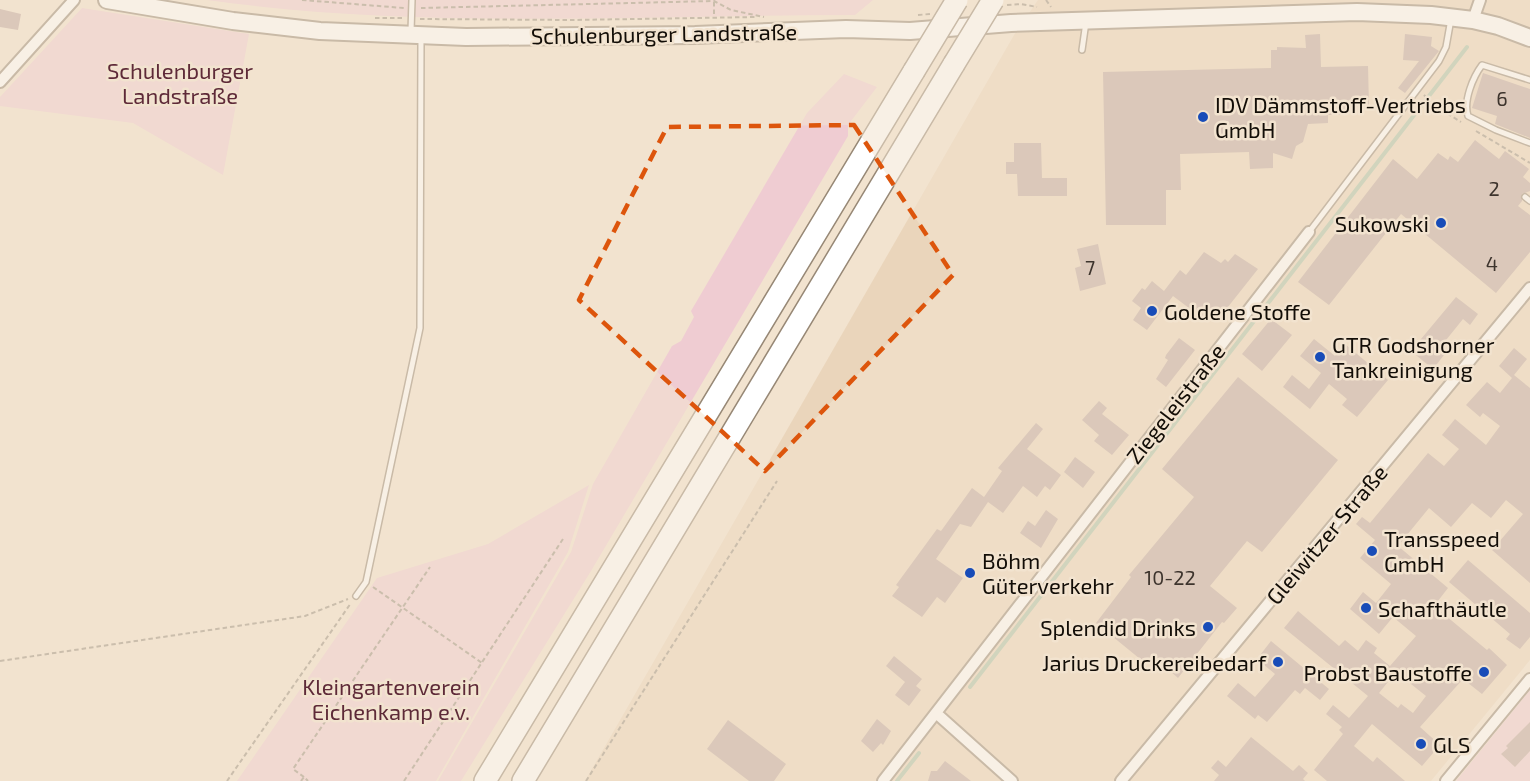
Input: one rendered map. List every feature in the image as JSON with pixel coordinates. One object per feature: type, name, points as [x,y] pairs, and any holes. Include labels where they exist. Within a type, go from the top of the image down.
[{"type":"highway","points":[[485,781],[957,0]]},
{"type":"highway","points":[[523,781],[993,0]]},
{"type":"main road","name":"Schulenburger Landstraße","points":[[107,0],[233,21],[320,31],[414,30],[695,35],[846,29],[910,32],[1086,20],[1357,12],[1473,20],[1498,26],[1530,38]]},
{"type":"street","points":[[0,82],[74,0]]},
{"type":"street","points":[[1473,20],[1479,0]]},
{"type":"street","name":"Ziegeleistraße","points":[[883,781],[1309,232]]},
{"type":"street","name":"Gleiwitzer Straße","points":[[1121,781],[1530,288]]},
{"type":"street","points":[[1446,781],[1530,679]]},
{"type":"street","points":[[936,713],[1012,781]]},
{"type":"lane","points":[[356,596],[366,582],[420,328],[412,0]]},
{"type":"lane","name":"Ziegeleistraße","points":[[1309,232],[1439,61],[1446,47],[1452,17]]},
{"type":"lane","points":[[1082,50],[1086,20]]},
{"type":"lane","points":[[1530,80],[1482,65],[1476,73],[1466,108],[1468,116],[1530,143]]},
{"type":"path","points":[[302,0],[412,9],[714,1],[731,10],[764,17]]},
{"type":"path","points":[[1046,0],[1054,10]]},
{"type":"path","points":[[369,18],[414,30],[574,21],[714,17],[714,1]]},
{"type":"path","points":[[1423,94],[1429,101],[1530,163]]},
{"type":"path","points":[[586,781],[777,481]]},
{"type":"path","points":[[404,781],[563,539]]},
{"type":"path","points":[[308,781],[292,769],[430,567]]},
{"type":"path","points":[[366,582],[482,663]]},
{"type":"path","points":[[0,661],[305,616],[356,596]]},
{"type":"path","points":[[227,781],[356,596]]},
{"type":"path","points":[[301,781],[304,777]]},
{"type":"highlighted area","points":[[854,125],[953,275],[765,471],[579,300],[667,127]]},
{"type":"shaded area","points":[[1038,0],[1530,0],[1530,660],[1431,781],[585,781],[1014,35]]},
{"type":"green space","points":[[207,0],[873,0],[855,15],[530,19],[368,15]]},
{"type":"green space","name":"Schulenburger Landstraße","points":[[82,8],[249,34],[223,175],[133,123],[0,106],[0,97]]},
{"type":"green space","points":[[844,74],[877,87],[848,125],[848,136],[591,571],[461,781],[438,781],[571,552],[593,484],[672,346],[681,341],[694,317],[691,311],[807,113]]},
{"type":"green space","name":"Kleingartenverein Eichenkamp e.v.","points":[[589,485],[568,552],[436,781],[237,781],[377,578],[488,544]]},
{"type":"green space","points":[[1530,690],[1530,781],[1456,781]]},
{"type":"building","points":[[0,9],[21,14],[18,30],[0,27]]},
{"type":"building","points":[[1320,34],[1321,67],[1368,66],[1369,106],[1346,107],[1346,115],[1328,115],[1328,123],[1308,124],[1303,142],[1296,146],[1292,159],[1273,153],[1273,168],[1250,169],[1249,152],[1180,154],[1181,190],[1166,190],[1166,225],[1106,225],[1103,72],[1271,68],[1271,50],[1277,50],[1277,47],[1306,48],[1305,35]]},
{"type":"building","points":[[1405,34],[1432,37],[1431,46],[1439,51],[1405,93],[1398,88],[1419,61],[1403,60]]},
{"type":"building","points":[[1483,73],[1530,89],[1530,138],[1495,124],[1497,116],[1472,108]]},
{"type":"building","points":[[1475,140],[1499,159],[1505,151],[1529,169],[1523,177],[1530,183],[1530,191],[1522,194],[1522,201],[1518,206],[1530,215],[1530,252],[1496,293],[1401,214],[1329,305],[1298,282],[1393,159],[1417,179],[1438,153],[1448,160],[1450,156],[1458,162]]},
{"type":"building","points":[[1014,143],[1041,143],[1042,178],[1067,178],[1067,196],[1018,196],[1017,174],[1006,174],[1006,162],[1014,162]]},
{"type":"building","points":[[1098,244],[1106,284],[1080,291],[1075,268],[1081,266],[1077,249]]},
{"type":"building","points":[[1204,252],[1221,263],[1225,259],[1228,262],[1235,254],[1258,269],[1220,317],[1212,311],[1205,320],[1173,296],[1147,330],[1133,320],[1141,308],[1132,301],[1142,288],[1145,290],[1152,281],[1164,291],[1180,270],[1186,275]]},
{"type":"building","points":[[1456,297],[1478,314],[1470,325],[1463,319],[1438,350],[1444,355],[1433,369],[1411,351]]},
{"type":"building","points":[[1271,319],[1292,335],[1262,371],[1242,354]]},
{"type":"building","points":[[1179,338],[1195,350],[1166,387],[1156,379],[1168,360],[1165,358],[1166,355]]},
{"type":"building","points":[[1314,339],[1335,356],[1345,344],[1388,380],[1357,417],[1342,405],[1347,399],[1329,384],[1310,409],[1283,387],[1292,375],[1309,389],[1321,373],[1300,356]]},
{"type":"building","points":[[1514,348],[1527,359],[1514,375],[1530,388],[1530,583],[1492,550],[1523,514],[1506,500],[1491,518],[1472,503],[1451,527],[1429,508],[1398,546],[1448,588],[1434,606],[1487,650],[1489,648],[1507,665],[1482,694],[1463,679],[1420,727],[1440,745],[1422,766],[1372,724],[1354,746],[1373,762],[1377,757],[1405,781],[1327,781],[1314,770],[1343,734],[1339,730],[1342,727],[1326,714],[1333,705],[1349,718],[1368,696],[1284,628],[1298,611],[1339,646],[1345,640],[1358,651],[1366,640],[1377,648],[1374,653],[1390,666],[1416,636],[1393,617],[1379,634],[1350,609],[1363,592],[1376,603],[1391,584],[1360,558],[1375,540],[1356,524],[1362,517],[1370,523],[1428,453],[1444,466],[1459,449],[1442,435],[1455,419],[1486,445],[1500,426],[1483,413],[1480,417],[1466,405],[1487,382],[1500,393],[1512,378],[1499,366]],"holes":[[[1396,672],[1426,696],[1413,713],[1401,704],[1398,708],[1379,693]]]},
{"type":"building","points":[[1238,377],[1338,460],[1262,552],[1247,541],[1210,586],[1237,608],[1224,623],[1222,622],[1178,678],[1152,655],[1145,663],[1096,623],[1131,577],[1129,575],[1194,497],[1162,469]]},
{"type":"building","points":[[1099,401],[1107,408],[1102,414],[1129,435],[1112,455],[1094,441],[1099,435],[1082,420]]},
{"type":"building","points":[[1036,423],[1043,429],[1027,449],[1061,475],[1050,490],[1045,486],[1037,497],[1023,486],[1003,513],[988,502],[971,527],[960,524],[936,559],[963,578],[945,603],[937,597],[922,617],[892,596],[899,587],[896,585],[937,529],[941,531],[972,488],[984,497],[1002,471],[998,468]]},
{"type":"building","points":[[1075,457],[1095,472],[1083,488],[1064,472]]},
{"type":"building","points":[[1046,510],[1058,519],[1041,548],[1020,533],[1028,521],[1035,526]]},
{"type":"building","points":[[1468,560],[1530,613],[1530,637],[1520,649],[1506,639],[1510,634],[1449,582]]},
{"type":"building","points":[[1271,641],[1329,689],[1320,700],[1305,688],[1300,694],[1295,690],[1267,722],[1258,715],[1255,719],[1227,696],[1238,683],[1255,697],[1275,674],[1257,659]]},
{"type":"building","points":[[894,656],[922,679],[916,686],[921,690],[909,706],[895,695],[905,682],[886,666]]},
{"type":"building","points":[[877,719],[891,731],[883,745],[881,743],[873,752],[861,741]]},
{"type":"building","points":[[728,720],[786,764],[774,781],[749,781],[707,749]]},
{"type":"building","points":[[1530,722],[1530,751],[1515,767],[1501,754]]},
{"type":"building","points":[[1251,737],[1293,771],[1299,765],[1308,773],[1303,779],[1305,781],[1214,781],[1219,775],[1211,768],[1218,760],[1226,767]]},
{"type":"building","points":[[945,761],[971,781],[928,781],[931,771],[937,771]]},
{"type":"waterway","points":[[970,687],[1467,47]]},
{"type":"waterway","points":[[897,781],[919,753]]},
{"type":"place","name":"IDV Dämmstoff-Vertriebs GmbH","points":[[1203,117]]},
{"type":"place","name":"Sukowski","points":[[1441,223]]},
{"type":"place","name":"Goldene Stoffe","points":[[1152,311]]},
{"type":"place","name":"GTR Godshorner Tankreinigung","points":[[1320,357]]},
{"type":"place","name":"Transspeed GmbH","points":[[1372,551]]},
{"type":"place","name":"Böhm Güterverkehr","points":[[970,573]]},
{"type":"place","name":"Schafthäutle","points":[[1366,608]]},
{"type":"place","name":"Splendid Drinks","points":[[1208,627]]},
{"type":"place","name":"Jarius Druckereibedarf","points":[[1278,662]]},
{"type":"place","name":"Probst Baustoffe","points":[[1484,672]]},
{"type":"place","name":"GLS","points":[[1421,744]]}]
